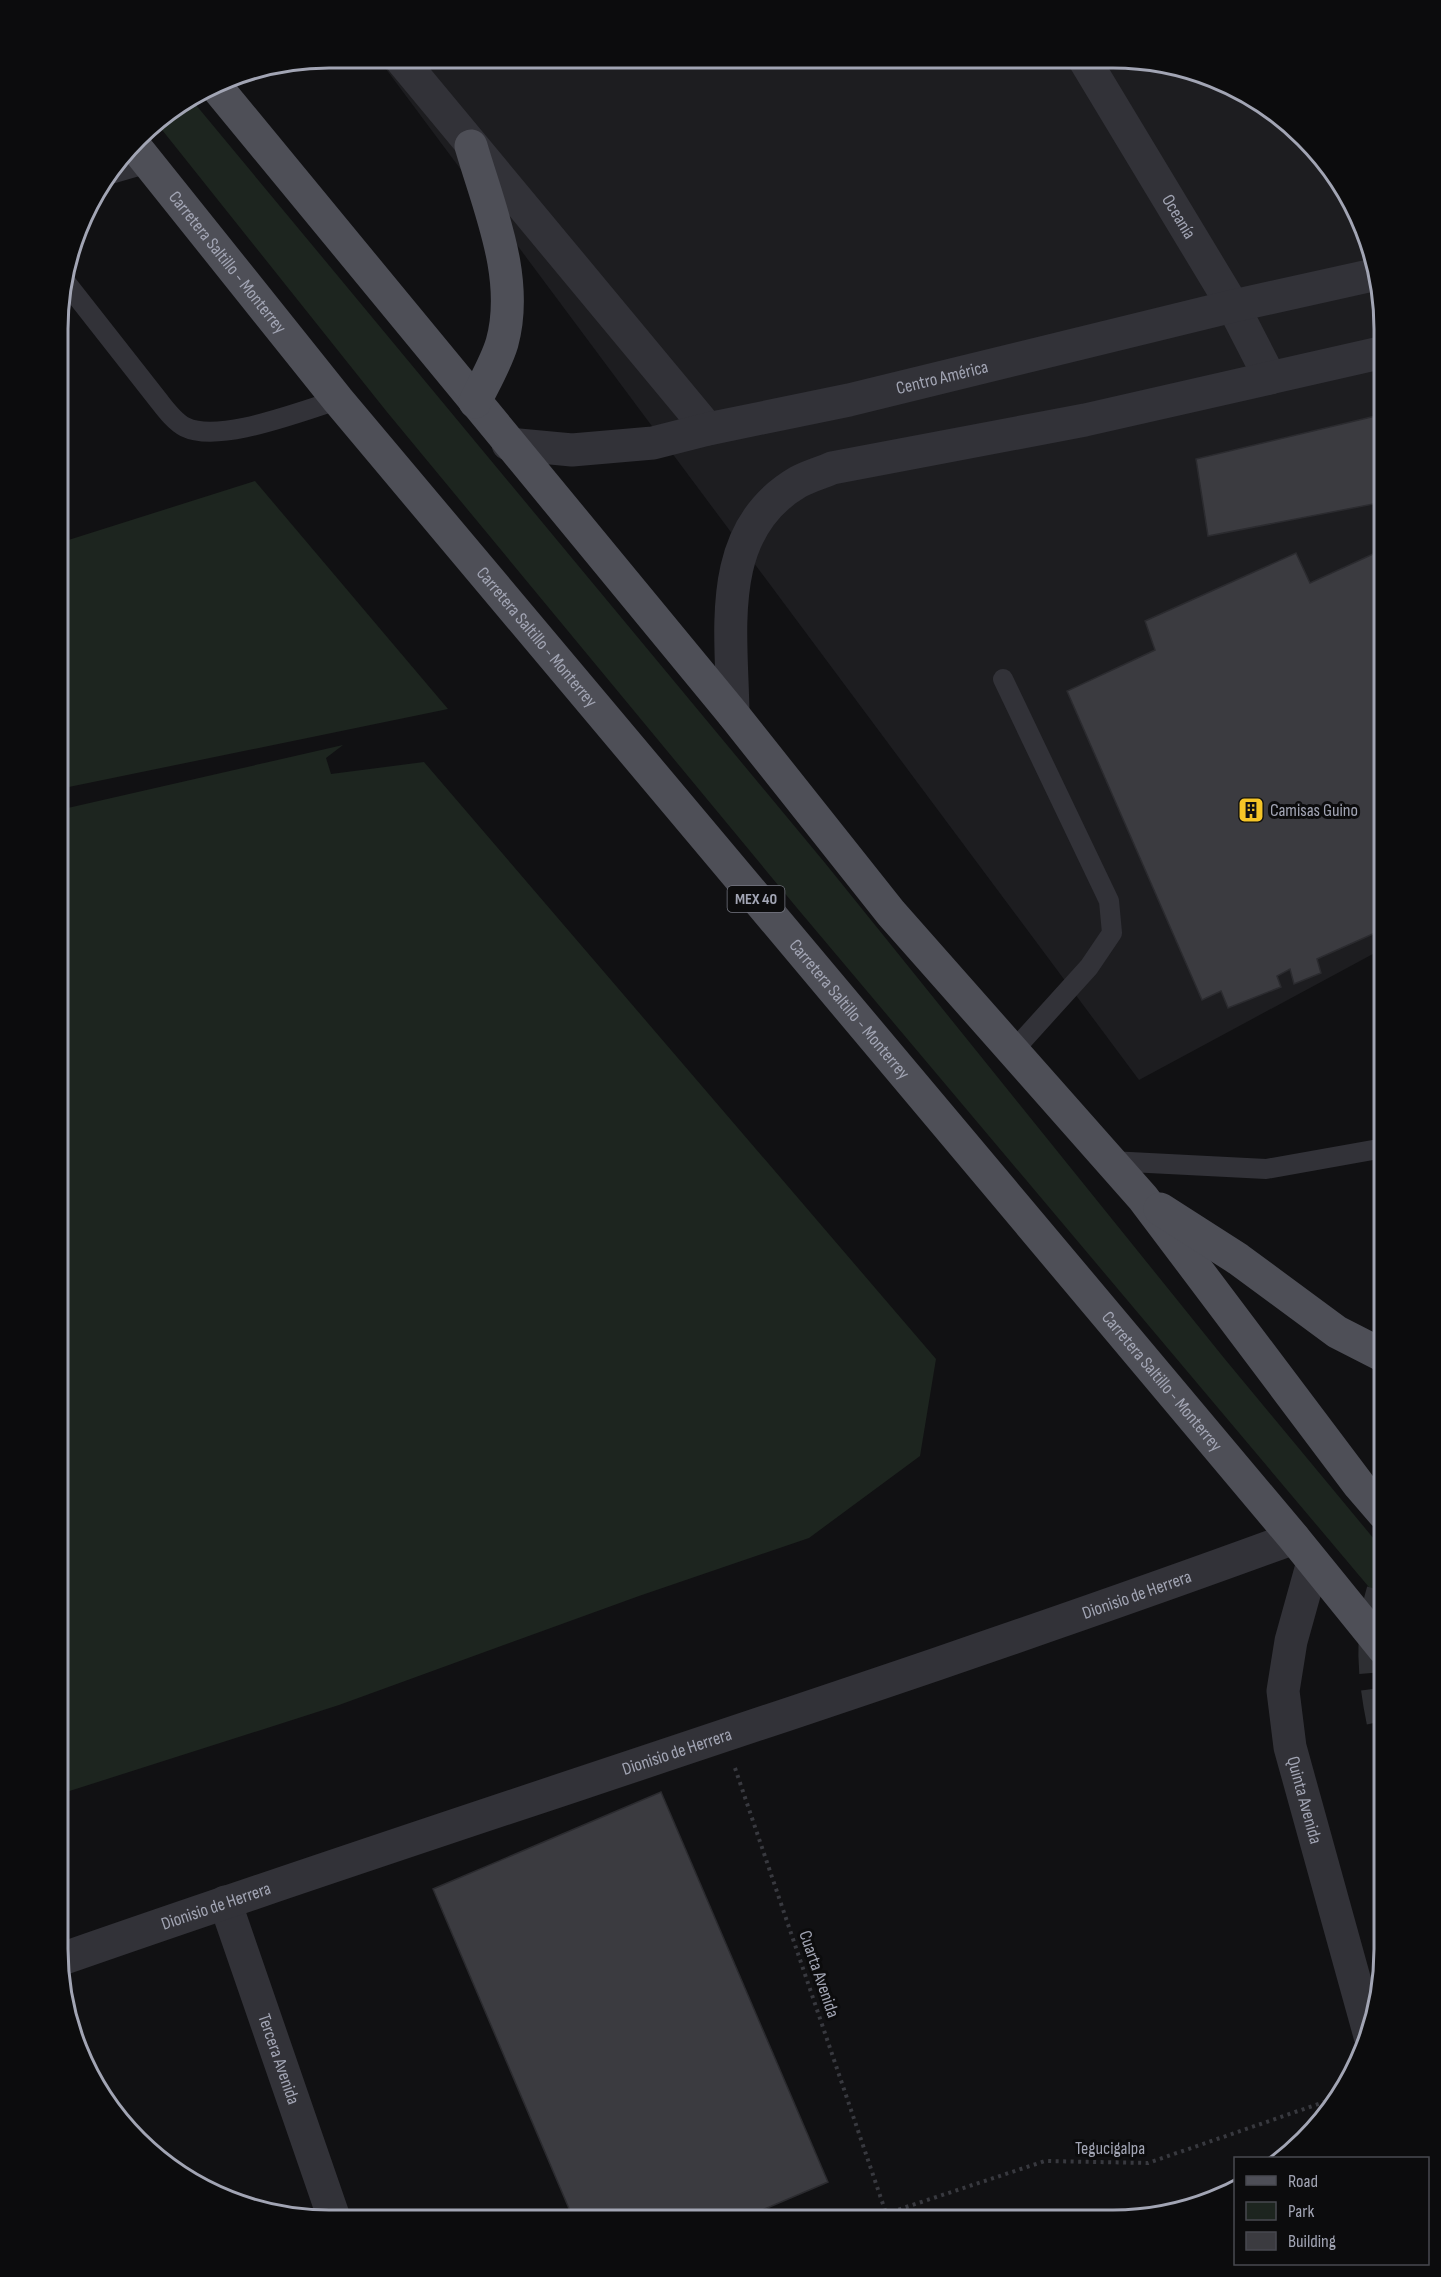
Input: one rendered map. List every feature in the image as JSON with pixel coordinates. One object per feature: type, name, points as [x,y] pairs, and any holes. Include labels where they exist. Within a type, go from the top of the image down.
[{"type":"main road","points":[[220,91],[508,444],[733,714],[891,913],[1143,1198],[1374,1502]]},
{"type":"main road","points":[[471,146],[507,270],[508,303],[501,344],[475,402]]},
{"type":"main road","name":"Carretera Saltillo - Monterrey","points":[[141,154],[338,400],[1303,1550],[1374,1638]]},
{"type":"main road","points":[[1143,1198],[1238,1258],[1337,1332],[1374,1352]]},
{"type":"street","points":[[408,68],[708,429]]},
{"type":"street","name":"Oceanía","points":[[1089,68],[1233,306],[1270,378]]},
{"type":"street","name":"Centro América","points":[[508,444],[572,450],[653,443],[708,429],[849,400],[1233,306],[1368,276]]},
{"type":"street","points":[[733,714],[732,587],[741,551],[753,523],[776,499],[799,482],[832,468],[1085,420],[1374,354]]},
{"type":"street","name":"Dionisio de Herrera","points":[[68,1957],[1136,1596],[1303,1550]]},
{"type":"street","name":"Quinta Avenida","points":[[1303,1550],[1282,1691],[1290,1747],[1365,2017]]},
{"type":"street","name":"Tercera Avenida","points":[[225,1902],[331,2210]]},
{"type":"lane","points":[[125,164],[141,154]]},
{"type":"lane","points":[[71,290],[159,401],[185,427],[220,432],[239,429],[338,400]]},
{"type":"lane","points":[[1003,679],[1109,901],[1112,933],[1089,967],[1013,1051]]},
{"type":"lane","points":[[1110,1161],[1266,1169],[1374,1150]]},
{"type":"path","name":"Cuarta Avenida","points":[[724,1737],[885,2210]]},
{"type":"path","name":"Tegucigalpa","points":[[898,2210],[1045,2161],[1148,2163],[1323,2102]]},
{"type":"shaded area","points":[[385,68],[1129,68],[1180,76],[1212,87],[1243,102],[1285,132],[1320,170],[1347,213],[1360,245],[1365,261],[1373,312],[1374,953],[1139,1080]]},
{"type":"green space","points":[[195,104],[825,863],[1224,1358],[1374,1539],[1374,1593],[797,908],[387,412],[161,128],[170,121]]},
{"type":"green space","points":[[255,481],[448,709],[68,787],[68,540]]},
{"type":"green space","points":[[343,745],[326,758],[331,774],[424,762],[936,1359],[920,1456],[809,1538],[639,1596],[339,1705],[68,1791],[68,808]]},
{"type":"building","points":[[1374,416],[1374,504],[1208,536],[1196,459]]},
{"type":"building","name":"Camisas Guino","points":[[1296,553],[1310,583],[1374,554],[1374,933],[1317,959],[1321,973],[1294,984],[1290,969],[1277,976],[1281,987],[1228,1008],[1221,991],[1202,1000],[1067,691],[1155,650],[1145,621]]},
{"type":"building","points":[[661,1792],[828,2182],[762,2210],[570,2210],[433,1889]]},
{"type":"place","name":"Camisas Guino","points":[[1251,810]]}]
